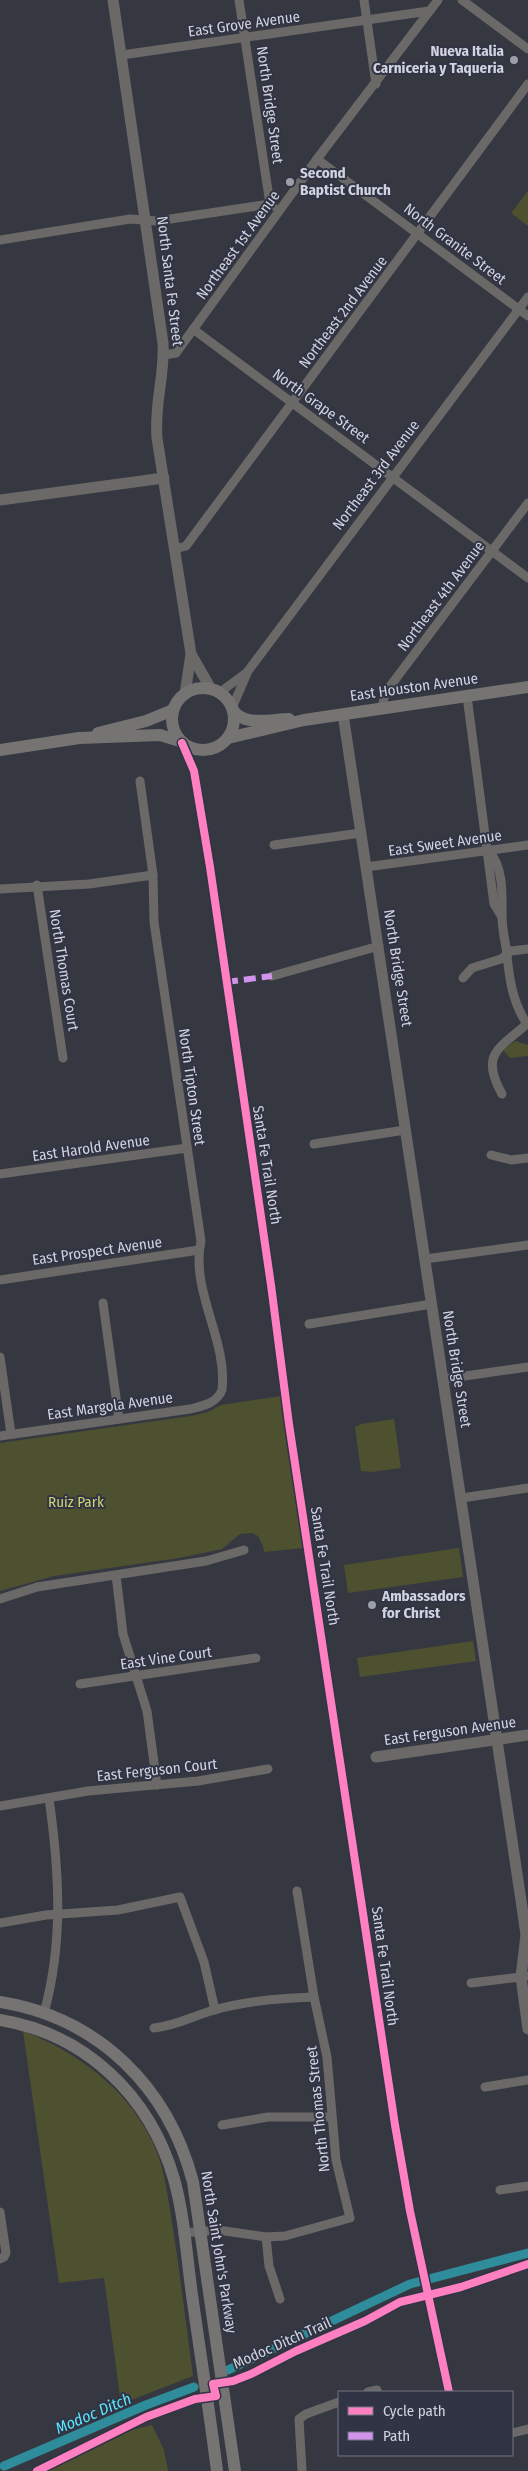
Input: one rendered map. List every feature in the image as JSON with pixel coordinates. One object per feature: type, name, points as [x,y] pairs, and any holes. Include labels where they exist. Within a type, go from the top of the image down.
[{"type":"main road","name":"East Houston Avenue","points":[[228,738],[304,720],[528,686]]},
{"type":"main road","points":[[0,750],[79,738],[146,721],[173,710],[185,694],[193,690],[215,691],[232,709],[232,729],[228,738],[211,749],[191,748],[180,741],[160,734],[79,738]]},
{"type":"main road","name":"East Houston Avenue","points":[[232,709],[237,717],[245,720],[304,720]]},
{"type":"main road","points":[[173,710],[172,726],[180,741]]},
{"type":"main road","name":"North Saint John's Parkway","points":[[0,2002],[44,2013],[70,2024],[117,2053],[156,2098],[173,2126],[193,2182],[235,2471]]},
{"type":"main road","points":[[0,2020],[38,2030],[66,2042],[108,2070],[147,2117],[161,2144],[174,2180],[218,2468]]},
{"type":"street","name":"North Santa Fe Street","points":[[113,0],[147,220],[164,355],[155,417],[191,654],[185,694]]},
{"type":"street","name":"North Bridge Street","points":[[239,0],[270,204]]},
{"type":"street","points":[[364,0],[376,84]]},
{"type":"street","name":"Northeast 1st Avenue","points":[[164,355],[176,353],[317,159],[376,84],[438,0]]},
{"type":"street","points":[[462,0],[528,49]]},
{"type":"street","name":"East Grove Avenue","points":[[122,55],[429,10]]},
{"type":"street","name":"Northeast 2nd Avenue","points":[[174,549],[186,546],[528,84]]},
{"type":"street","name":"North Granite Street","points":[[317,159],[419,233],[528,316]]},
{"type":"street","points":[[0,240],[130,219],[158,221],[270,204],[280,209]]},
{"type":"street","name":"Northeast 3rd Avenue","points":[[232,709],[248,672],[392,476],[528,297]]},
{"type":"street","name":"North Grape Street","points":[[193,329],[294,402],[528,578]]},
{"type":"street","points":[[0,500],[164,478]]},
{"type":"street","name":"Northeast 4th Avenue","points":[[382,708],[385,693],[528,503]]},
{"type":"street","name":"North Santa Fe Street","points":[[191,654],[215,691]]},
{"type":"street","name":"Northeast 3rd Avenue","points":[[215,691],[248,672]]},
{"type":"street","points":[[467,696],[489,851],[496,860],[504,904],[502,917],[512,994],[517,1009],[528,1024],[496,1051],[491,1063],[492,1077],[502,1094]]},
{"type":"street","name":"North Bridge Street","points":[[343,714],[380,946],[405,1130],[462,1498],[526,1935],[524,1977],[528,2029]]},
{"type":"street","name":"North Tipton Street","points":[[140,781],[153,875],[154,922],[201,1241],[198,1250],[205,1302],[218,1344],[223,1384],[220,1396]]},
{"type":"street","points":[[274,845],[361,833]]},
{"type":"street","name":"East Sweet Avenue","points":[[366,867],[528,845]]},
{"type":"street","points":[[0,889],[89,884],[153,875]]},
{"type":"street","name":"North Thomas Court","points":[[37,886],[63,1058]]},
{"type":"street","points":[[272,976],[380,946]]},
{"type":"street","points":[[463,978],[472,968],[501,959],[511,951],[528,949]]},
{"type":"street","points":[[314,1144],[405,1130]]},
{"type":"street","name":"East Harold Avenue","points":[[0,1174],[187,1148]]},
{"type":"street","points":[[491,1155],[511,1160],[528,1158]]},
{"type":"street","points":[[425,1259],[528,1245]]},
{"type":"street","name":"East Prospect Avenue","points":[[0,1280],[198,1250]]},
{"type":"street","points":[[103,1303],[119,1419]]},
{"type":"street","points":[[309,1324],[432,1304]]},
{"type":"street","points":[[0,1356],[11,1434]]},
{"type":"street","points":[[444,1379],[528,1367]]},
{"type":"street","name":"East Margola Avenue","points":[[0,1436],[202,1406],[220,1396]]},
{"type":"street","points":[[462,1498],[528,1488]]},
{"type":"street","points":[[0,1599],[38,1587],[206,1561],[244,1550]]},
{"type":"street","points":[[116,1575],[123,1634],[147,1711],[157,1785]]},
{"type":"street","name":"East Vine Court","points":[[80,1684],[256,1658]]},
{"type":"street","name":"East Ferguson Avenue","points":[[376,1757],[528,1735]]},
{"type":"street","name":"East Ferguson Court","points":[[48,1798],[198,1782],[268,1769]]},
{"type":"street","points":[[0,1806],[48,1798],[58,1863],[58,1914],[53,1971],[44,2013]]},
{"type":"street","points":[[154,2028],[170,2027],[215,2010],[257,2001],[314,1997],[297,1891]]},
{"type":"street","points":[[0,1923],[58,1914],[118,1910],[180,1897],[204,1962],[215,2010]]},
{"type":"street","points":[[471,1983],[524,1977]]},
{"type":"street","name":"North Thomas Street","points":[[266,2237],[285,2236],[350,2218],[340,2182],[331,2117],[327,2057],[314,1997]]},
{"type":"street","points":[[485,2087],[528,2080]]},
{"type":"street","points":[[222,2125],[268,2117],[331,2117]]},
{"type":"street","points":[[500,2190],[528,2186]]},
{"type":"street","points":[[0,2212],[6,2252],[2,2258]]},
{"type":"street","points":[[183,2234],[201,2231],[228,2231],[266,2237],[269,2266],[280,2298]]},
{"type":"street","points":[[302,2471],[299,2418],[338,2402]]},
{"type":"street","points":[[513,2433],[528,2429]]},
{"type":"green space","points":[[528,191],[528,226],[511,213]]},
{"type":"green space","points":[[515,1041],[528,1045],[528,1056],[510,1058],[503,1050]]},
{"type":"green space","name":"Ruiz Park","points":[[281,1396],[303,1548],[264,1552],[258,1536],[252,1533],[240,1534],[222,1549],[179,1558],[54,1576],[0,1591],[0,1443],[191,1416],[208,1412],[221,1405]]},
{"type":"green space","points":[[394,1419],[401,1468],[371,1472],[361,1471],[355,1427],[361,1424]]},
{"type":"green space","points":[[459,1548],[463,1577],[348,1593],[344,1565]]},
{"type":"green space","points":[[473,1641],[476,1661],[360,1677],[357,1658]]},
{"type":"green space","points":[[23,2031],[65,2051],[84,2063],[119,2094],[134,2111],[147,2131],[157,2152],[162,2169],[175,2241],[193,2376],[121,2404],[104,2278],[59,2283]]},
{"type":"green space","points":[[152,2425],[164,2450],[168,2471],[48,2471],[132,2430]]},
{"type":"waterway","name":"Modoc Ditch","points":[[228,2370],[410,2284],[528,2253]]},
{"type":"waterway","name":"Modoc Ditch","points":[[4,2466],[146,2405],[194,2387]]},
{"type":"marked path","points":[[226,982],[272,976]]},
{"type":"cycle path","name":"Santa Fe Trail North","points":[[182,743],[194,771],[210,867],[271,1285],[289,1424],[395,2125],[410,2211],[449,2391]]},
{"type":"cycle path","name":"Modoc Ditch Trail","points":[[37,2471],[146,2417],[195,2399],[216,2396],[213,2384],[233,2381],[251,2374],[296,2351],[365,2321],[400,2302],[461,2287],[528,2264]]},
{"type":"place","name":"Nueva Italia Carniceria y Taqueria","points":[[514,60]]},
{"type":"place","name":"Second Baptist Church","points":[[290,182]]},
{"type":"place","name":"Ambassadors for Christ","points":[[372,1605]]}]
